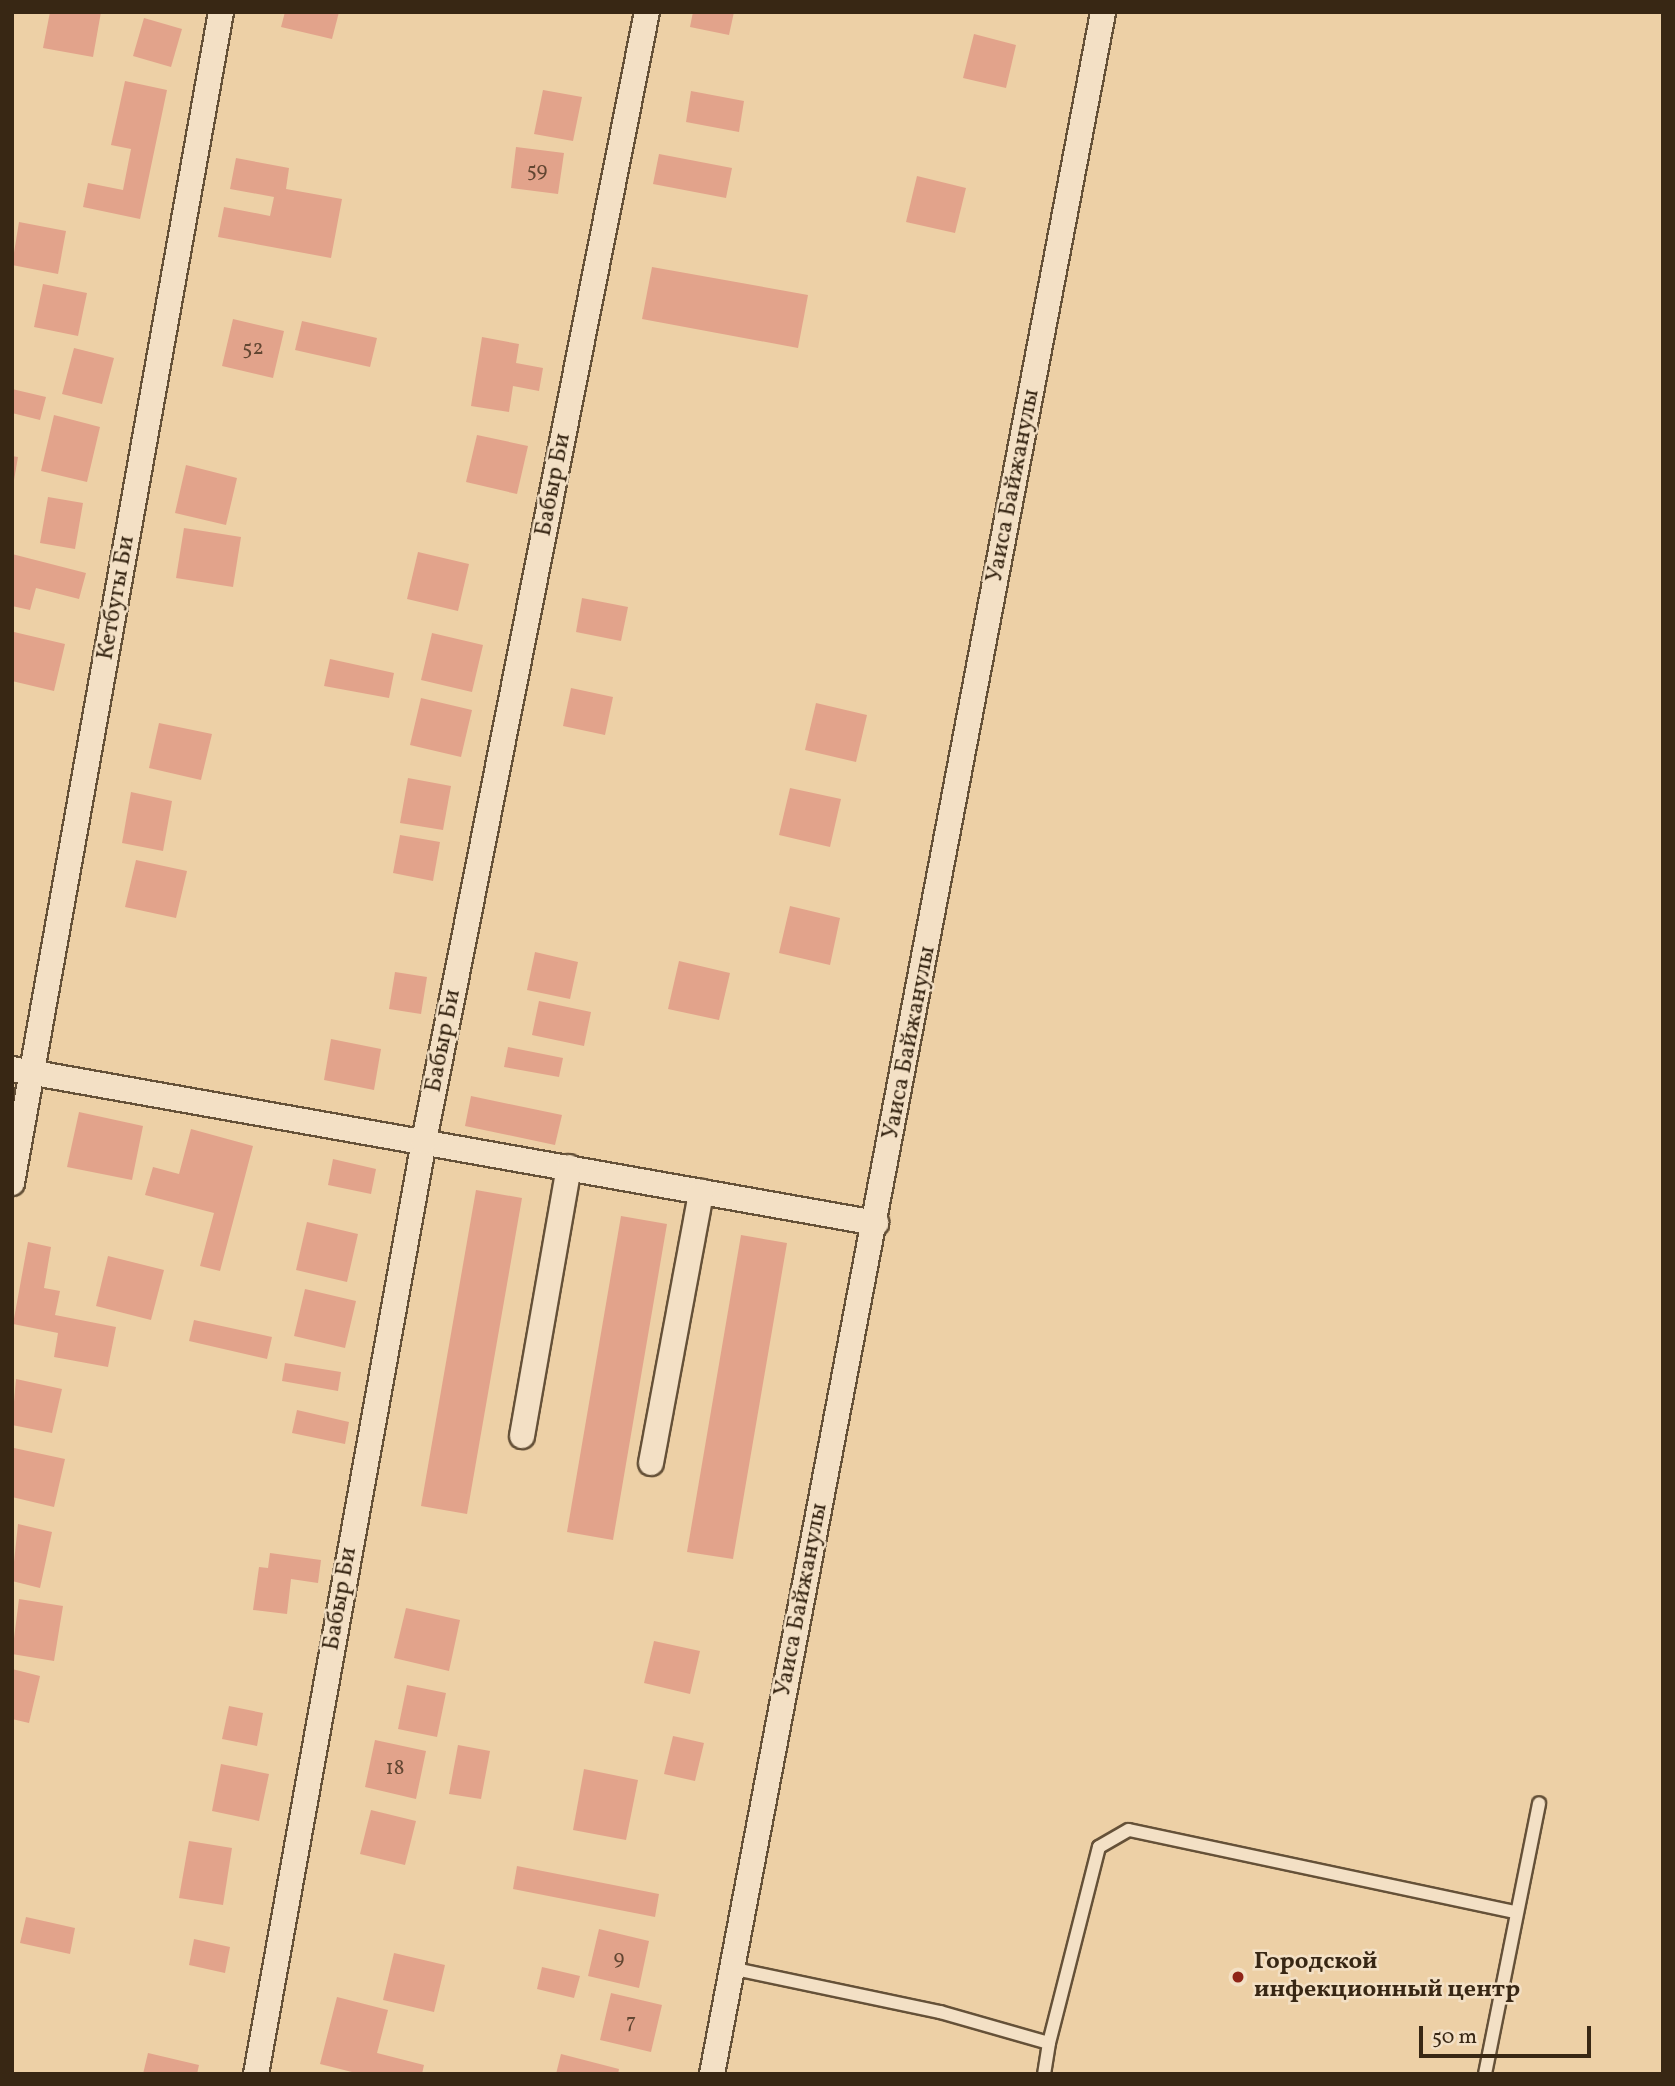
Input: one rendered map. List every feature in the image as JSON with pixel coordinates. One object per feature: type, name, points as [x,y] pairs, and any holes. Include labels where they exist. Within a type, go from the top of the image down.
[{"type":"street","name":"Кетбугы Би","points":[[12,1183],[23,1070],[221,12]]},
{"type":"street","name":"Бабыр Би","points":[[256,2074],[424,1141],[647,12]]},
{"type":"street","name":"Уаиса Байжанулы","points":[[712,2074],[876,1223],[1103,12]]},
{"type":"street","points":[[23,1070],[876,1223]]},
{"type":"street","points":[[522,1436],[569,1167]]},
{"type":"street","points":[[651,1463],[701,1192]]},
{"type":"lane","points":[[1485,2074],[1539,1803]]},
{"type":"lane","points":[[1044,2074],[1049,2043],[1099,1847],[1129,1830],[1516,1912]]},
{"type":"lane","points":[[731,1968],[940,2012],[1049,2043]]},
{"type":"building","points":[[50,12],[101,12],[93,57],[43,48]]},
{"type":"building","points":[[285,12],[339,12],[332,39],[281,27]]},
{"type":"building","points":[[693,12],[734,12],[729,35],[690,27]]},
{"type":"building","points":[[144,18],[182,29],[171,67],[133,56]]},
{"type":"building","points":[[974,34],[1016,45],[1006,88],[963,78]]},
{"type":"building","points":[[125,81],[167,90],[140,219],[83,207],[88,183],[123,190],[131,149],[111,145]]},
{"type":"building","points":[[543,90],[582,97],[573,141],[534,134]]},
{"type":"building","points":[[691,91],[744,101],[739,132],[686,122]]},
{"type":"building","points":[[516,147],[564,153],[558,194],[511,188]]},
{"type":"building","points":[[659,154],[732,168],[726,198],[653,184]]},
{"type":"building","points":[[236,158],[289,168],[286,189],[342,199],[331,258],[218,237],[224,207],[270,216],[274,197],[230,189]]},
{"type":"building","points":[[917,176],[966,188],[955,233],[906,222]]},
{"type":"building","points":[[19,222],[66,231],[58,274],[12,265]]},
{"type":"building","points":[[652,267],[808,295],[798,348],[642,319]]},
{"type":"building","points":[[43,284],[87,293],[78,336],[34,327]]},
{"type":"building","points":[[233,319],[284,331],[273,378],[222,366]]},
{"type":"building","points":[[302,321],[377,338],[370,367],[295,350]]},
{"type":"building","points":[[482,337],[519,344],[516,363],[543,368],[539,391],[513,386],[509,412],[471,406]]},
{"type":"building","points":[[74,348],[114,358],[102,404],[62,394]]},
{"type":"building","points":[[12,389],[46,397],[40,420],[12,413]]},
{"type":"building","points":[[54,415],[100,427],[87,482],[41,471]]},
{"type":"building","points":[[477,435],[528,446],[517,494],[466,482]]},
{"type":"building","points":[[12,456],[18,457],[14,480],[12,480]]},
{"type":"building","points":[[186,465],[237,478],[226,525],[175,513]]},
{"type":"building","points":[[48,497],[83,503],[75,549],[40,543]]},
{"type":"building","points":[[184,528],[241,537],[233,587],[176,578]]},
{"type":"building","points":[[418,552],[469,564],[458,611],[407,599]]},
{"type":"building","points":[[12,554],[86,573],[79,599],[36,588],[30,610],[12,606]]},
{"type":"building","points":[[582,598],[628,607],[621,641],[576,632]]},
{"type":"building","points":[[14,632],[65,644],[54,691],[12,681]]},
{"type":"building","points":[[432,633],[483,645],[472,692],[421,680]]},
{"type":"building","points":[[330,659],[394,673],[389,698],[324,686]]},
{"type":"building","points":[[571,688],[613,697],[605,735],[563,726]]},
{"type":"building","points":[[421,698],[472,710],[461,757],[410,745]]},
{"type":"building","points":[[816,703],[867,715],[856,762],[805,750]]},
{"type":"building","points":[[159,723],[212,734],[201,780],[149,768]]},
{"type":"building","points":[[408,778],[451,786],[443,830],[400,823]]},
{"type":"building","points":[[790,788],[841,799],[830,847],[779,835]]},
{"type":"building","points":[[131,792],[172,801],[163,851],[122,843]]},
{"type":"building","points":[[400,835],[440,842],[433,881],[393,873]]},
{"type":"building","points":[[136,860],[187,871],[176,918],[125,907]]},
{"type":"building","points":[[790,906],[840,918],[830,965],[779,953]]},
{"type":"building","points":[[535,952],[578,962],[570,999],[527,990]]},
{"type":"building","points":[[679,961],[730,973],[719,1020],[668,1009]]},
{"type":"building","points":[[395,972],[427,977],[421,1014],[389,1009]]},
{"type":"building","points":[[539,1001],[591,1012],[584,1046],[532,1035]]},
{"type":"building","points":[[331,1039],[381,1049],[374,1090],[324,1080]]},
{"type":"building","points":[[508,1047],[563,1058],[559,1077],[504,1067]]},
{"type":"building","points":[[471,1096],[562,1115],[555,1145],[465,1126]]},
{"type":"building","points":[[79,1112],[143,1126],[132,1180],[67,1167]]},
{"type":"building","points":[[191,1129],[253,1146],[220,1271],[200,1266],[214,1213],[145,1195],[153,1167],[179,1174]]},
{"type":"building","points":[[333,1159],[376,1169],[371,1194],[328,1185]]},
{"type":"building","points":[[476,1190],[522,1198],[467,1514],[421,1506]]},
{"type":"building","points":[[621,1216],[667,1224],[613,1540],[567,1532]]},
{"type":"building","points":[[307,1222],[358,1234],[347,1282],[296,1270]]},
{"type":"building","points":[[741,1235],[787,1243],[733,1559],[687,1552]]},
{"type":"building","points":[[28,1242],[51,1247],[44,1288],[60,1291],[55,1315],[116,1327],[108,1367],[54,1357],[58,1333],[13,1324]]},
{"type":"building","points":[[108,1256],[164,1270],[151,1320],[96,1306]]},
{"type":"building","points":[[305,1289],[356,1301],[345,1348],[294,1336]]},
{"type":"building","points":[[194,1320],[272,1337],[267,1359],[189,1341]]},
{"type":"building","points":[[285,1363],[341,1372],[338,1391],[282,1381]]},
{"type":"building","points":[[16,1379],[62,1389],[52,1433],[12,1425]]},
{"type":"building","points":[[297,1410],[349,1422],[345,1444],[292,1433]]},
{"type":"building","points":[[14,1448],[65,1459],[54,1507],[12,1497]]},
{"type":"building","points":[[18,1524],[52,1532],[40,1588],[12,1581]]},
{"type":"building","points":[[270,1553],[321,1560],[318,1583],[291,1579],[287,1614],[253,1610],[259,1567],[268,1568]]},
{"type":"building","points":[[19,1599],[63,1606],[54,1661],[12,1654]]},
{"type":"building","points":[[406,1608],[460,1620],[449,1671],[394,1658]]},
{"type":"building","points":[[654,1641],[700,1651],[690,1694],[644,1683]]},
{"type":"building","points":[[12,1669],[40,1676],[29,1723],[12,1719]]},
{"type":"building","points":[[407,1685],[446,1693],[437,1737],[398,1729]]},
{"type":"building","points":[[229,1706],[263,1713],[257,1746],[222,1739]]},
{"type":"building","points":[[673,1736],[704,1743],[695,1781],[664,1774]]},
{"type":"building","points":[[375,1740],[426,1751],[416,1799],[365,1787]]},
{"type":"building","points":[[458,1745],[490,1751],[481,1799],[449,1794]]},
{"type":"building","points":[[221,1764],[269,1774],[259,1821],[212,1811]]},
{"type":"building","points":[[584,1769],[638,1780],[626,1840],[573,1830]]},
{"type":"building","points":[[371,1810],[416,1821],[405,1865],[360,1854]]},
{"type":"building","points":[[189,1841],[232,1848],[223,1905],[179,1898]]},
{"type":"building","points":[[517,1866],[659,1894],[655,1917],[513,1889]]},
{"type":"building","points":[[26,1917],[75,1928],[70,1954],[20,1943]]},
{"type":"building","points":[[599,1929],[649,1941],[639,1988],[588,1976]]},
{"type":"building","points":[[194,1939],[230,1947],[225,1973],[189,1965]]},
{"type":"building","points":[[394,1953],[445,1965],[434,2012],[383,2000]]},
{"type":"building","points":[[542,1967],[580,1976],[574,1998],[537,1989]]},
{"type":"building","points":[[611,1993],[662,2005],[651,2052],[600,2040]]},
{"type":"building","points":[[337,1997],[388,2010],[377,2053],[424,2065],[422,2074],[360,2074],[320,2064]]},
{"type":"building","points":[[148,2053],[199,2065],[197,2074],[143,2074]]},
{"type":"building","points":[[561,2054],[619,2069],[618,2074],[556,2074]]},
{"type":"place","name":"Городской инфекционный центр","points":[[1238,1977]]}]
